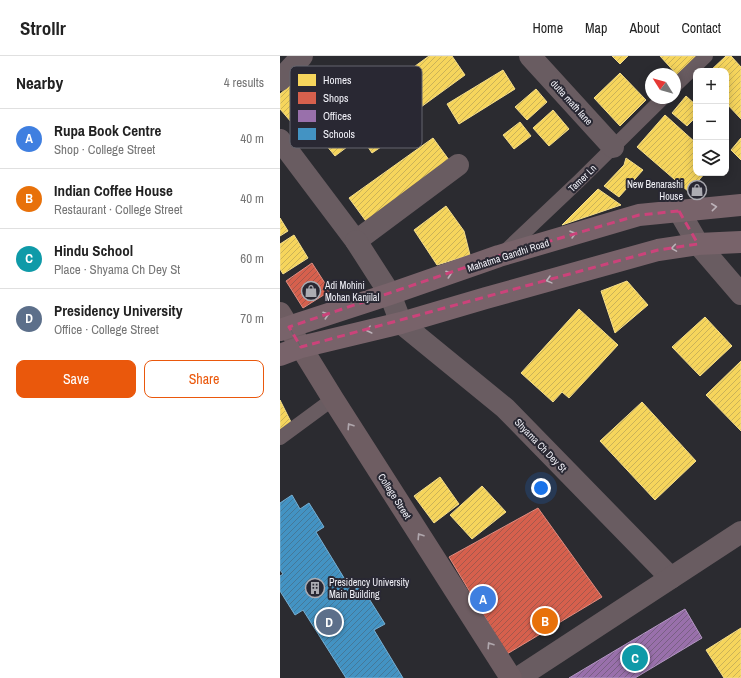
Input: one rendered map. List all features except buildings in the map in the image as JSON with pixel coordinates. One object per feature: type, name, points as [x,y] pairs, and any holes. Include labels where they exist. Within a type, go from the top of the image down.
[{"type":"main road","name":"Mahatma Gandhi Road","points":[[283,323],[390,294],[499,256],[639,215],[741,205]]},
{"type":"main road","points":[[280,355],[301,347],[401,323],[658,250],[698,244],[741,242]]},
{"type":"main road","name":"College Street","points":[[283,323],[301,347],[511,678]]},
{"type":"street","points":[[293,66],[302,56]]},
{"type":"street","name":"dutta math lane","points":[[530,56],[614,147]]},
{"type":"street","points":[[280,80],[290,69]]},
{"type":"street","points":[[280,140],[356,241],[390,294],[401,323]]},
{"type":"street","points":[[356,241],[458,165]]},
{"type":"street","points":[[679,211],[698,244],[741,294]]},
{"type":"street","name":"Shyama Ch Dey St","points":[[401,323],[505,408],[671,578]]},
{"type":"street","points":[[518,678],[741,532]]},
{"type":"lane","points":[[681,80],[706,56]]},
{"type":"lane","name":"Tamer Ln","points":[[499,256],[580,181],[657,104]]},
{"type":"lane","points":[[280,438],[333,399]]},
{"type":"highlighted area","points":[[679,211],[698,244],[658,250],[301,347],[289,327],[499,256],[639,215]]},
{"type":"tram line","points":[[289,327],[301,347]]},
{"type":"place","name":"New Benarashi House","points":[[697,190]]},
{"type":"place","name":"Adi Mohini Mohan Kanjilal","points":[[311,291]]},
{"type":"place","name":"Presidency University Main Building","points":[[315,588]]},
{"type":"place","name":"Rupa Book Centre","points":[[483,599]]},
{"type":"place","name":"Indian Coffee House","points":[[545,621]]},
{"type":"place","name":"Presidency University","points":[[329,622]]},
{"type":"place","name":"Hindu School","points":[[635,658]]}]
